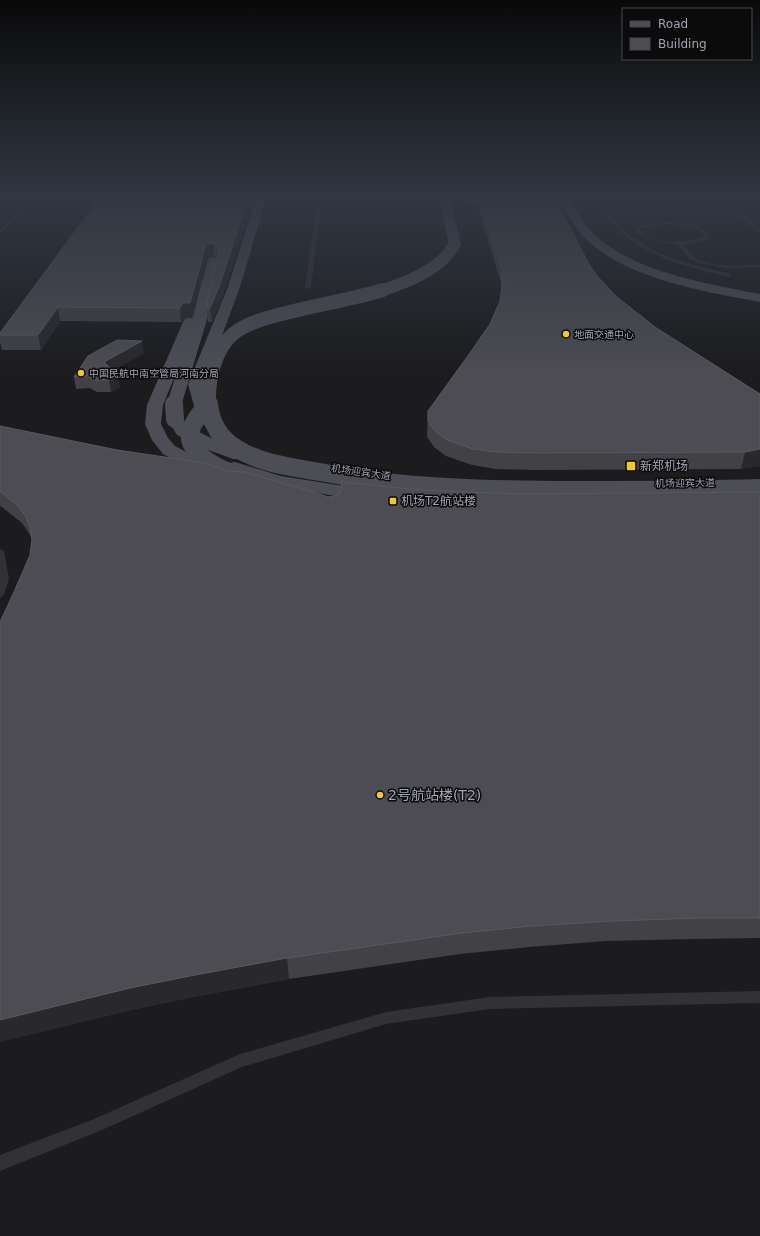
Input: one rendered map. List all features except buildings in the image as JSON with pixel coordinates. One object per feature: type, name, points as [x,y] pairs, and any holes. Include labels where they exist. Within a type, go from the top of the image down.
[{"type":"main road","points":[[209,444],[197,430],[191,416],[196,384],[234,287],[243,257]]},
{"type":"main road","points":[[445,257],[442,261],[422,274],[383,290],[274,316],[242,328],[234,333],[224,343],[212,377],[208,403],[212,423],[226,441],[249,455],[289,466],[352,479],[486,490],[684,490],[760,488]]},
{"type":"main road","points":[[620,257],[681,280],[760,298]]},
{"type":"main road","points":[[633,257],[646,263],[703,281],[760,292]]},
{"type":"main road","points":[[214,263],[199,322],[174,404],[179,425],[203,448],[239,470],[278,481],[353,494],[404,500],[465,504],[663,505],[760,502]]},
{"type":"main road","points":[[190,322],[155,405],[153,424],[160,440],[169,450],[195,465],[241,484]]},
{"type":"main road","name":"机场迎宾大道","points":[[196,384],[205,417],[220,431],[246,447],[345,470],[412,479],[530,484],[760,482]]},
{"type":"main road","points":[[208,403],[192,426],[190,438],[197,453],[223,469],[246,479],[332,504]]},
{"type":"main road","points":[[179,425],[209,444],[233,454],[278,481]]},
{"type":"main road","points":[[233,454],[290,458]]},
{"type":"lane","points":[[308,287],[312,257]]},
{"type":"lane","points":[[668,257],[690,266],[730,275]]},
{"type":"lane","points":[[691,257],[693,259],[705,263],[722,266],[760,266]]},
{"type":"lane","points":[[0,551],[5,579],[0,595]]},
{"type":"lane","points":[[0,1164],[97,1125],[240,1061],[386,1018],[490,1003],[760,998]]},
{"type":"shaded area","points":[[0,257],[760,257],[760,1236],[0,1236]]},
{"type":"tunnel","points":[[203,291],[207,280]]},
{"type":"tunnel","points":[[190,322],[203,290]]},
{"type":"place","name":"地面交通中心","points":[[566,334]]},
{"type":"place","name":"中国民航中南空管局河南分局","points":[[81,373]]},
{"type":"place","name":"新郑机场","points":[[631,466]]},
{"type":"place","name":"机场T2航站楼","points":[[393,501]]},
{"type":"place","name":"2号航站楼(T2)","points":[[380,795]]}]
